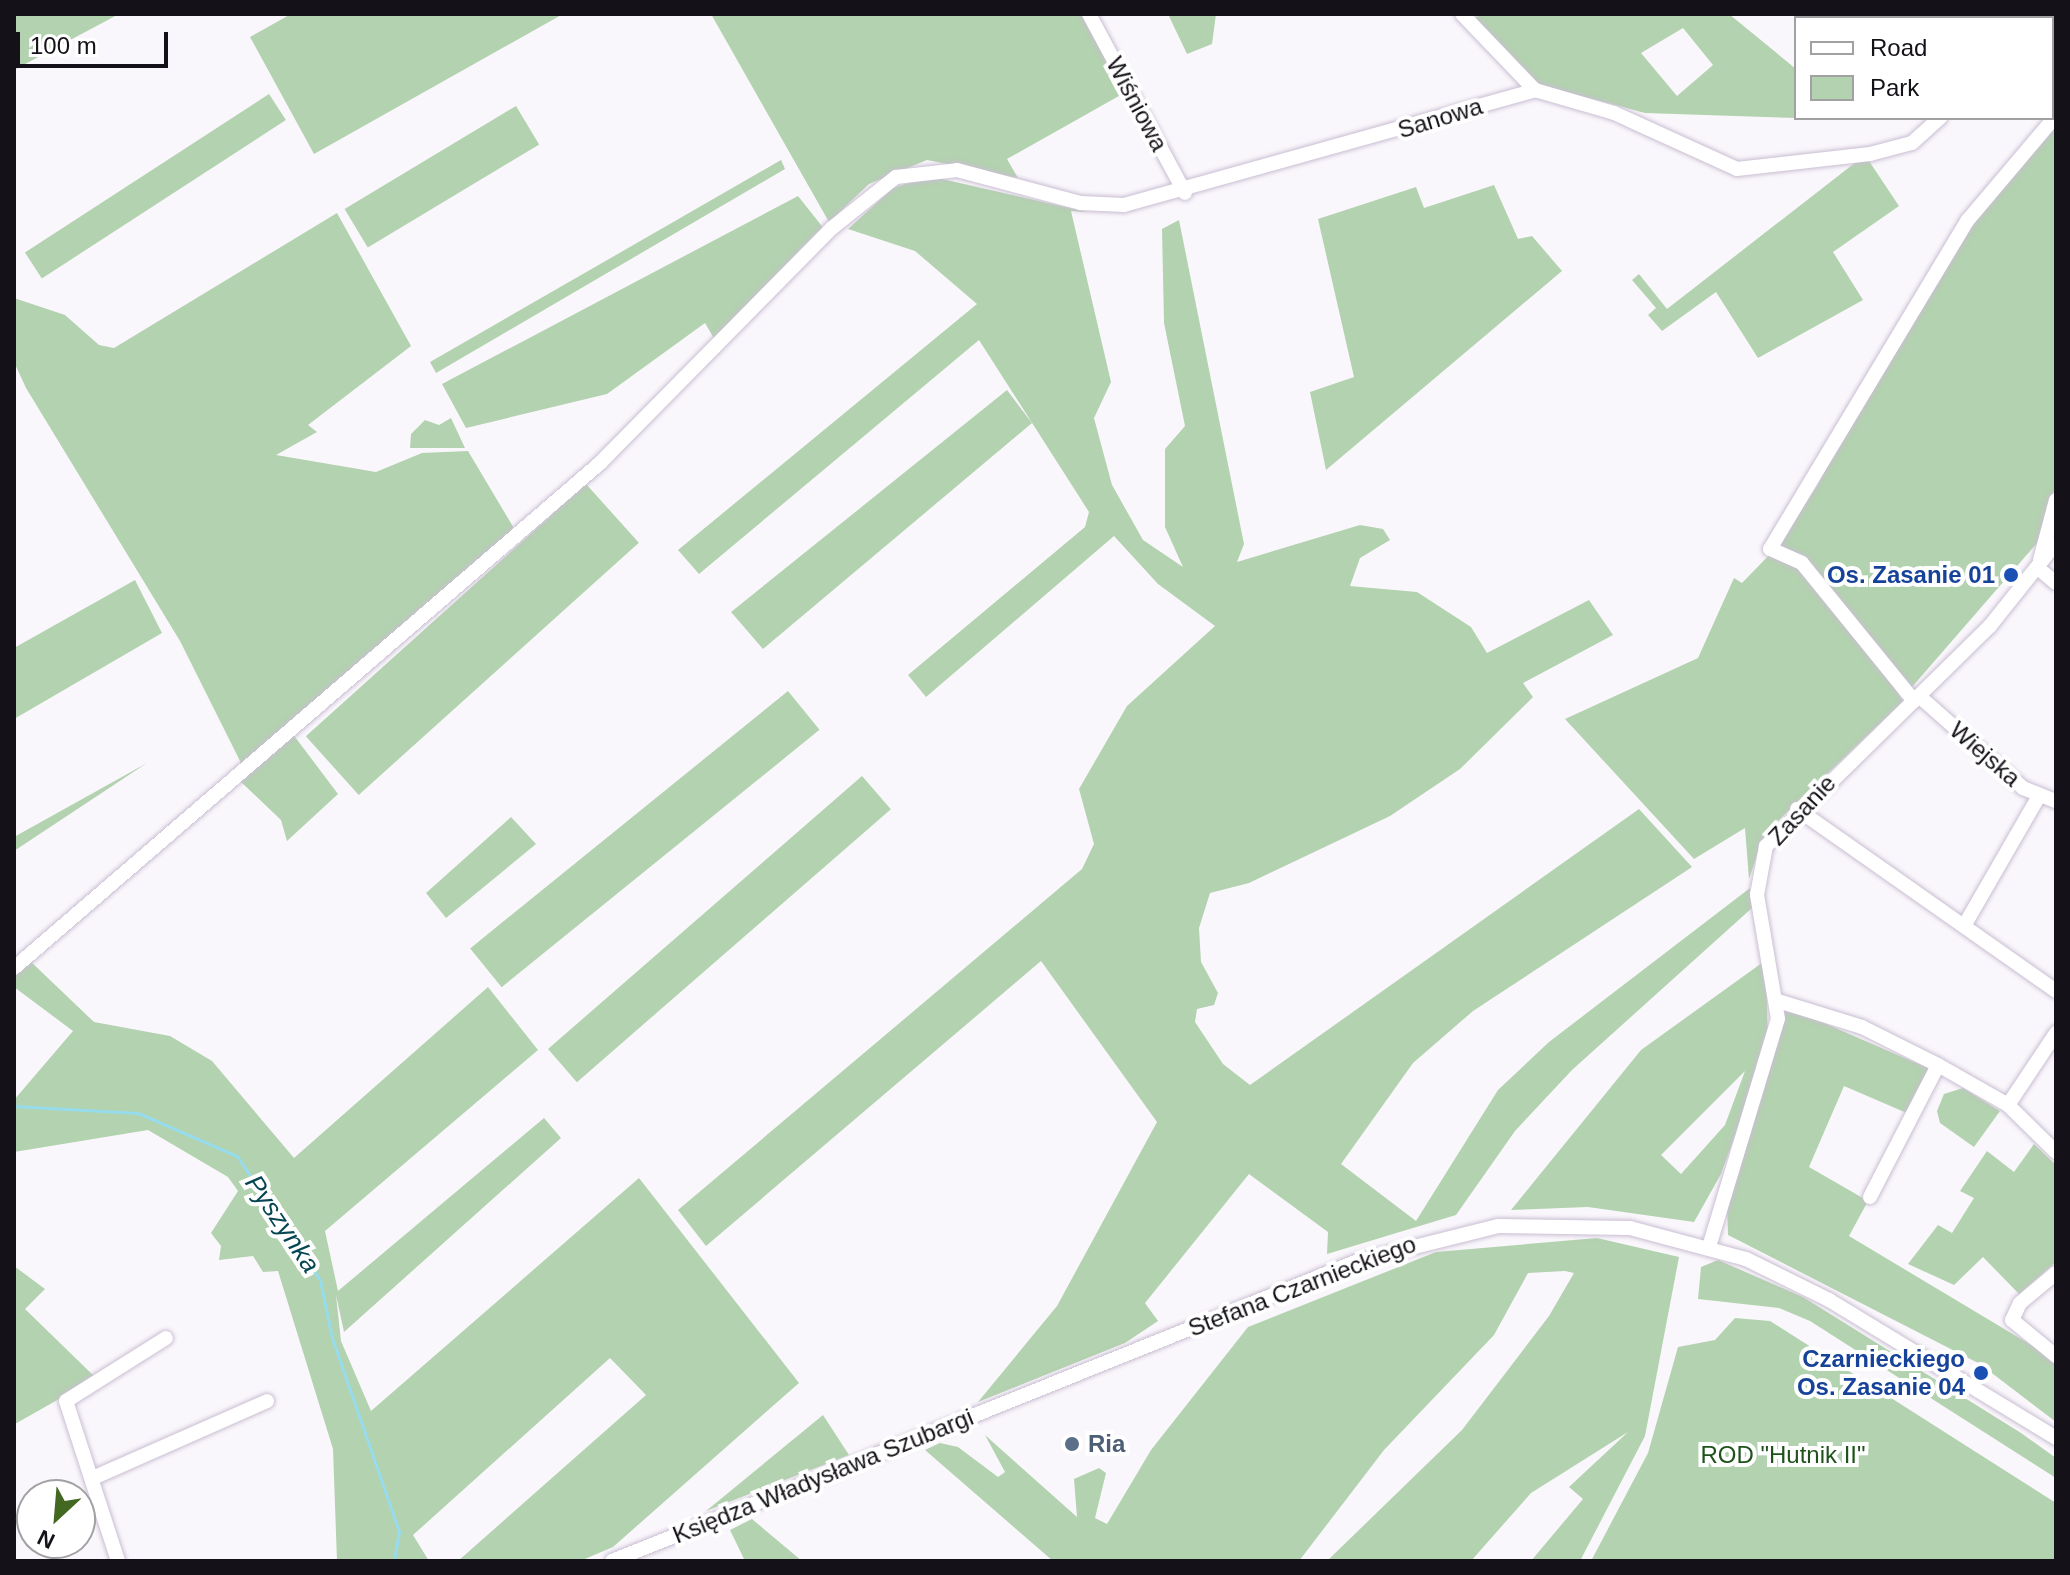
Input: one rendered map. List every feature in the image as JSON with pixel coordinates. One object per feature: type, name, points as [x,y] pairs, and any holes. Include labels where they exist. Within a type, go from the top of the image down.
[{"type":"street","name":"Wiśniowa","points":[[1089,14],[1185,193]]},
{"type":"street","points":[[1465,15],[1535,90],[1614,113],[1737,169],[1870,154],[1912,143],[1938,120]]},
{"type":"street","name":"Sanowa","points":[[14,968],[603,460],[865,197],[925,169],[1105,206],[1185,193],[1535,90]]},
{"type":"street","name":"Wiejska","points":[[2053,120],[1968,220],[1770,549],[1802,563],[1916,698],[2038,798],[2056,801]]},
{"type":"street","points":[[2056,500],[2038,568],[2056,583]]},
{"type":"street","name":"Zasanie","points":[[1709,1247],[1770,1060],[1778,1001],[1756,883],[1766,846],[1797,809],[1916,698],[2038,568],[2056,543]]},
{"type":"street","points":[[1964,926],[2038,798]]},
{"type":"street","points":[[1797,809],[2056,991]]},
{"type":"street","points":[[1778,1001],[1862,1027],[1938,1065],[2008,1105],[2056,1152]]},
{"type":"street","points":[[2008,1105],[2056,1033]]},
{"type":"street","points":[[1870,1197],[1938,1065]]},
{"type":"street","name":"Stefana Czarnieckiego","points":[[1034,1392],[1358,1261],[1443,1235],[1584,1224],[1709,1247],[1819,1294],[2056,1438]]},
{"type":"street","points":[[2056,1273],[2015,1310],[2016,1330],[2056,1356]]},
{"type":"street","points":[[118,1561],[95,1477],[66,1401],[166,1338]]},
{"type":"street","name":"Księdza Władysława Szubargi","points":[[612,1561],[1034,1392]]},
{"type":"street","points":[[95,1477],[267,1401]]},
{"type":"green space","points":[[14,14],[119,14],[14,70]]},
{"type":"green space","points":[[291,14],[563,14],[314,154],[250,37]]},
{"type":"green space","points":[[711,14],[1084,14],[1126,92],[1007,159],[1018,178],[927,160],[869,184],[829,222]]},
{"type":"green space","points":[[1168,14],[1216,14],[1212,44],[1187,54]]},
{"type":"green space","points":[[1482,14],[1729,14],[1794,67],[1794,118],[1645,113],[1533,83],[1471,20]],"holes":[[[1683,28],[1713,65],[1677,96],[1641,53]]]},
{"type":"green space","points":[[269,94],[286,120],[42,278],[25,252]]},
{"type":"green space","points":[[516,106],[539,145],[368,248],[345,209]]},
{"type":"green space","points":[[2056,122],[2056,484],[2038,542],[1912,687],[1831,588],[1903,701],[1779,820],[1761,843],[1749,879],[1745,828],[1694,859],[1565,719],[1698,658],[1734,578],[1742,583],[1776,548],[1817,486],[1886,353],[1972,220]]},
{"type":"green space","points":[[1865,155],[1899,206],[1833,252],[1863,300],[1758,358],[1716,292],[1662,331],[1648,315],[1656,308],[1632,280],[1639,274],[1667,309]]},
{"type":"green space","points":[[781,160],[785,169],[436,373],[430,362]]},
{"type":"green space","points":[[929,176],[1087,212],[1071,211],[1111,382],[1094,418],[1112,485],[1143,540],[1183,567],[1165,527],[1165,449],[1185,426],[1164,323],[1162,229],[1179,220],[1244,544],[1237,562],[1360,525],[1383,529],[1390,540],[1360,558],[1350,586],[1417,592],[1471,627],[1487,653],[1589,600],[1613,635],[1523,683],[1533,697],[1460,769],[1390,816],[1249,883],[1210,893],[1199,928],[1201,962],[1218,993],[1214,1005],[1197,1009],[1195,1022],[1223,1064],[1250,1085],[1639,809],[1692,867],[1473,1011],[1413,1063],[1341,1164],[1416,1221],[1498,1090],[1549,1042],[1750,888],[1752,908],[1572,1070],[1515,1131],[1456,1215],[1327,1254],[1328,1232],[1249,1174],[1145,1303],[1158,1321],[1125,1343],[978,1402],[1057,1306],[1157,1122],[1041,961],[706,1246],[678,1210],[1082,869],[1094,844],[1079,789],[1127,706],[1215,626],[1158,584],[1114,536],[926,697],[908,675],[1085,527],[1089,512],[979,340],[699,574],[678,550],[977,304],[915,251],[848,229],[893,188]]},
{"type":"green space","points":[[1494,185],[1518,239],[1532,236],[1562,271],[1326,470],[1310,392],[1354,377],[1318,219],[1416,187],[1424,208]]},
{"type":"green space","points":[[798,196],[825,230],[716,342],[705,323],[607,394],[466,428],[442,384]]},
{"type":"green space","points":[[337,213],[411,346],[308,425],[317,432],[276,455],[376,472],[422,453],[468,451],[515,530],[242,765],[180,641],[26,388],[14,362],[14,298],[65,315],[99,345],[114,348]]},
{"type":"green space","points":[[1007,390],[1032,423],[763,649],[731,612]]},
{"type":"green space","points":[[451,418],[465,448],[410,448],[411,434],[425,420],[439,425]]},
{"type":"green space","points":[[586,484],[639,543],[359,795],[306,736]]},
{"type":"green space","points":[[135,580],[162,633],[14,719],[14,648]]},
{"type":"green space","points":[[788,691],[819,730],[502,987],[470,948]]},
{"type":"green space","points":[[292,733],[338,794],[287,841],[281,820],[239,780]]},
{"type":"green space","points":[[147,763],[14,851],[14,837]]},
{"type":"green space","points":[[862,776],[891,809],[577,1082],[548,1049]]},
{"type":"green space","points":[[511,817],[536,844],[446,918],[426,893]]},
{"type":"green space","points":[[29,960],[94,1022],[170,1036],[212,1061],[294,1158],[488,987],[538,1050],[325,1231],[338,1291],[544,1118],[561,1138],[344,1332],[336,1295],[341,1341],[371,1411],[639,1178],[799,1383],[613,1547],[580,1561],[458,1561],[646,1395],[610,1358],[413,1535],[429,1561],[337,1561],[333,1449],[278,1271],[263,1272],[253,1256],[219,1260],[221,1246],[211,1233],[238,1191],[228,1177],[148,1130],[14,1152],[14,1100],[73,1031],[14,987],[14,975]]},
{"type":"green space","points":[[1766,960],[1768,1045],[1721,1174],[1694,1222],[1588,1207],[1511,1210],[1641,1050]],"holes":[[[1745,1071],[1725,1125],[1681,1174],[1661,1155]]]},
{"type":"green space","points":[[1787,1007],[1930,1069],[1909,1114],[1844,1086],[1809,1167],[1868,1201],[1849,1236],[2056,1360],[2056,1422],[1980,1364],[1728,1235],[1727,1207]]},
{"type":"green space","points":[[1963,1088],[2000,1111],[1974,1147],[1940,1123],[1937,1111],[1944,1094]]},
{"type":"green space","points":[[2034,1144],[2056,1165],[2056,1262],[2019,1294],[1983,1257],[1954,1285],[1908,1264],[1938,1225],[1952,1233],[1974,1198],[1960,1191],[1987,1151],[2014,1172]]},
{"type":"green space","points":[[1597,1238],[1679,1257],[1645,1436],[1580,1561],[1531,1561],[1583,1499],[1569,1487],[1628,1432],[1531,1493],[1471,1561],[1327,1561],[1462,1430],[1549,1316],[1574,1273],[1565,1271],[1528,1273],[1494,1335],[1384,1450],[1299,1561],[1053,1561],[925,1450],[940,1443],[958,1447],[998,1477],[1005,1472],[985,1435],[1077,1517],[1074,1479],[1099,1468],[1106,1473],[1095,1518],[1107,1524],[1151,1450],[1248,1327],[1436,1252]]},
{"type":"green space","points":[[1718,1260],[1803,1297],[2021,1433],[2056,1458],[2056,1478],[1810,1321],[1779,1308],[1698,1299],[1701,1267]]},
{"type":"green space","points":[[14,1266],[45,1289],[25,1309],[96,1378],[15,1424]]},
{"type":"green space","name":"ROD \"Hutnik II\"","points":[[1735,1318],[1770,1321],[2056,1503],[2056,1561],[1591,1561],[1648,1453],[1678,1347],[1715,1340]]},
{"type":"green space","points":[[823,1415],[849,1455],[706,1511]]},
{"type":"green space","points":[[752,1519],[802,1561],[745,1561],[730,1530]]},
{"type":"waterway","name":"Pyszynka","points":[[14,1106],[138,1113],[237,1156],[320,1280],[332,1338],[399,1532],[394,1561]]},
{"type":"place","name":"Os. Zasanie 01","points":[[2011,575]]},
{"type":"place","name":"Czarnieckiego Os. Zasanie 04","points":[[1981,1373]]},
{"type":"place","name":"Ria","points":[[1072,1444]]}]
